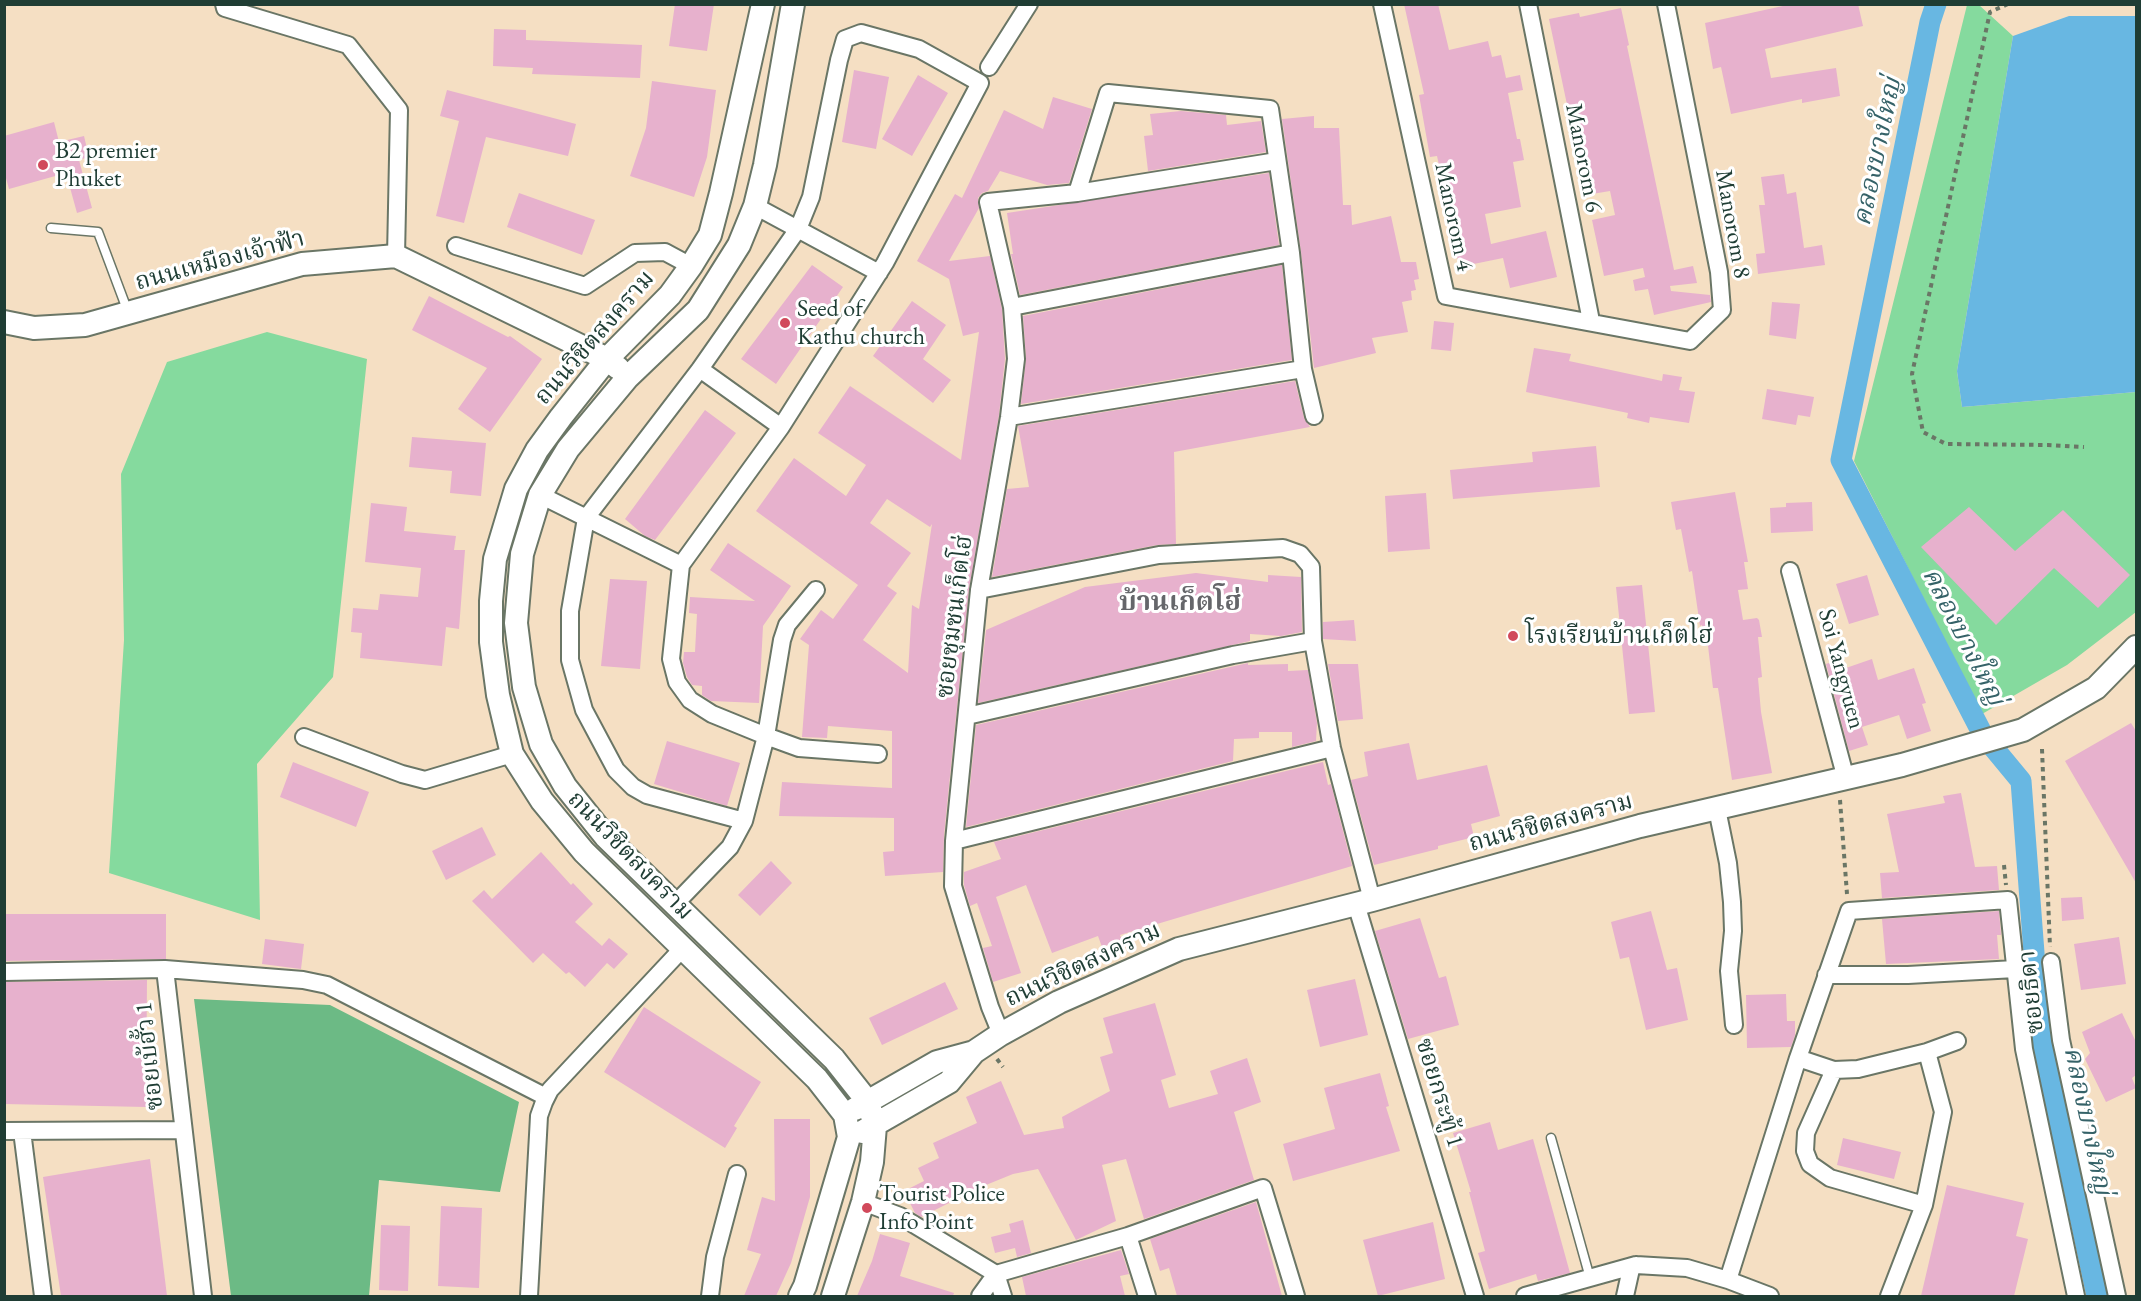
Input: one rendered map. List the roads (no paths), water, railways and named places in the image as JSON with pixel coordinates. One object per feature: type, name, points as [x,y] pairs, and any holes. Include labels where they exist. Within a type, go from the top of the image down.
[{"type":"main road","name":"ถนนวิชิตสงคราม","points":[[763,4],[710,235],[670,295],[607,359],[537,450],[516,489],[495,559],[490,642],[498,695],[512,754],[542,801],[584,852],[817,1080],[847,1126]]},
{"type":"main road","name":"ถนนวิชิตสงคราม","points":[[793,4],[765,165],[755,206],[739,245],[698,310],[628,377],[568,448],[540,495],[522,554],[516,623],[524,687],[541,744],[565,786],[605,836],[834,1059],[868,1102],[875,1126],[872,1162],[863,1202],[833,1296]]},
{"type":"main road","name":"ถนนเหมืองเจ้าฟ้า","points":[[4,322],[33,328],[85,325],[302,264],[396,256]]},
{"type":"main road","points":[[396,256],[607,359],[628,377]]},
{"type":"main road","name":"ถนนวิชิตสงคราม","points":[[847,1126],[875,1126],[949,1082],[974,1052],[1001,1034],[1059,1002],[1179,949],[1364,902],[1640,826],[1841,780],[2023,730],[2096,688],[2136,647]]},
{"type":"main road","name":"ถนนวิชิตสงคราม","points":[[847,1126],[868,1102],[937,1062],[974,1052]]},
{"type":"main road","points":[[800,1296],[805,1286],[847,1126]]},
{"type":"street","points":[[224,4],[225,8],[348,45],[399,110],[396,256]]},
{"type":"street","points":[[989,67],[1029,4]]},
{"type":"street","name":"Manorom 4","points":[[1382,4],[1446,296],[1591,321]]},
{"type":"street","name":"Manorom 6","points":[[1528,4],[1591,321]]},
{"type":"street","name":"Manorom 8","points":[[1591,321],[1690,340],[1722,310],[1719,272],[1666,4]]},
{"type":"street","points":[[744,821],[647,795],[633,787],[616,770],[584,710],[570,660],[570,610],[586,518],[700,369],[798,230],[811,197],[845,39],[861,33],[918,49],[980,83],[879,273],[781,427],[681,566],[671,659],[676,682],[690,700],[712,714],[800,748],[878,754]]},
{"type":"street","points":[[1277,161],[1077,193],[1108,93],[1270,109],[1291,253],[1303,369],[1314,416]]},
{"type":"street","name":"ซอยชุมชนเก็ตโฮ่","points":[[1001,1034],[990,1007],[953,886],[954,841],[979,590],[1009,417],[1016,359],[1012,307],[988,202],[1077,193]]},
{"type":"street","points":[[755,206],[879,273]]},
{"type":"street","points":[[456,246],[585,286],[635,253],[665,252],[691,266]]},
{"type":"street","points":[[1012,307],[1291,253]]},
{"type":"street","points":[[700,369],[781,427]]},
{"type":"street","points":[[1009,417],[1303,369]]},
{"type":"street","points":[[540,495],[681,566]]},
{"type":"street","name":"ซอยกระทู้ 1","points":[[979,590],[1159,555],[1283,548],[1300,554],[1311,567],[1312,641],[1364,902],[1475,1296]]},
{"type":"street","name":"Soi Yangyuen","points":[[1790,571],[1841,780]]},
{"type":"street","points":[[676,903],[730,847],[744,821],[766,736],[782,640],[787,625],[816,590]]},
{"type":"street","points":[[967,716],[1233,655],[1312,641]]},
{"type":"street","points":[[304,737],[402,774],[425,780],[512,754]]},
{"type":"street","points":[[954,841],[1332,747]]},
{"type":"street","points":[[1717,809],[1728,863],[1732,902],[1733,931],[1729,971],[1734,1025]]},
{"type":"street","points":[[1728,1280],[1798,1058],[1849,911],[2008,900],[2024,1049],[2076,1296]]},
{"type":"street","points":[[529,1296],[539,1116],[546,1097],[682,949]]},
{"type":"street","name":"ซอยธิดา","points":[[2051,962],[2061,1040],[2117,1296]]},
{"type":"street","points":[[165,969],[303,980],[327,986],[546,1097]]},
{"type":"street","name":"ซอยเบ้ฮั้ว 1","points":[[4,972],[165,969],[203,1296]]},
{"type":"street","points":[[1826,975],[1908,975],[2015,969]]},
{"type":"street","points":[[1798,1058],[1834,1070],[1858,1069],[1927,1052],[1957,1041]]},
{"type":"street","points":[[1889,1296],[1924,1205],[1943,1112],[1927,1052]]},
{"type":"street","points":[[1834,1070],[1806,1133],[1805,1151],[1810,1164],[1830,1178],[1924,1205]]},
{"type":"street","points":[[4,1131],[183,1130]]},
{"type":"street","points":[[22,1131],[43,1296]]},
{"type":"street","points":[[710,1296],[715,1257],[737,1174]]},
{"type":"street","points":[[980,1296],[996,1274],[1128,1236],[1263,1188],[1296,1296]]},
{"type":"street","points":[[863,1202],[900,1216],[996,1274],[1003,1296]]},
{"type":"street","points":[[1128,1236],[1147,1296]]},
{"type":"street","points":[[1625,1296],[1631,1269],[1636,1265]]},
{"type":"street","points":[[1525,1296],[1636,1265],[1687,1268],[1770,1296]]},
{"type":"lane","points":[[51,228],[98,232],[128,313]]},
{"type":"lane","points":[[1551,1138],[1590,1278]]},
{"type":"water","points":[[2069,16],[2136,16],[2136,392],[1962,407],[1957,371],[2013,36]]},
{"type":"waterway","name":"คลองบางใหญ่","points":[[1936,4],[1930,22],[1841,460],[1983,735],[2021,781],[2040,1032],[2097,1296]]},
{"type":"place","name":"B2 premier Phuket","points":[[43,165]]},
{"type":"place","name":"Seed of Kathu church","points":[[785,323]]},
{"type":"place","name":"โรงเรียนบ้านเก็ตโฮ่","points":[[1513,636]]},
{"type":"place","name":"Tourist Police Info Point","points":[[867,1208]]},
{"type":"district","name":"บ้านเก็ตโฮ่","points":[[1180,603]]}]
